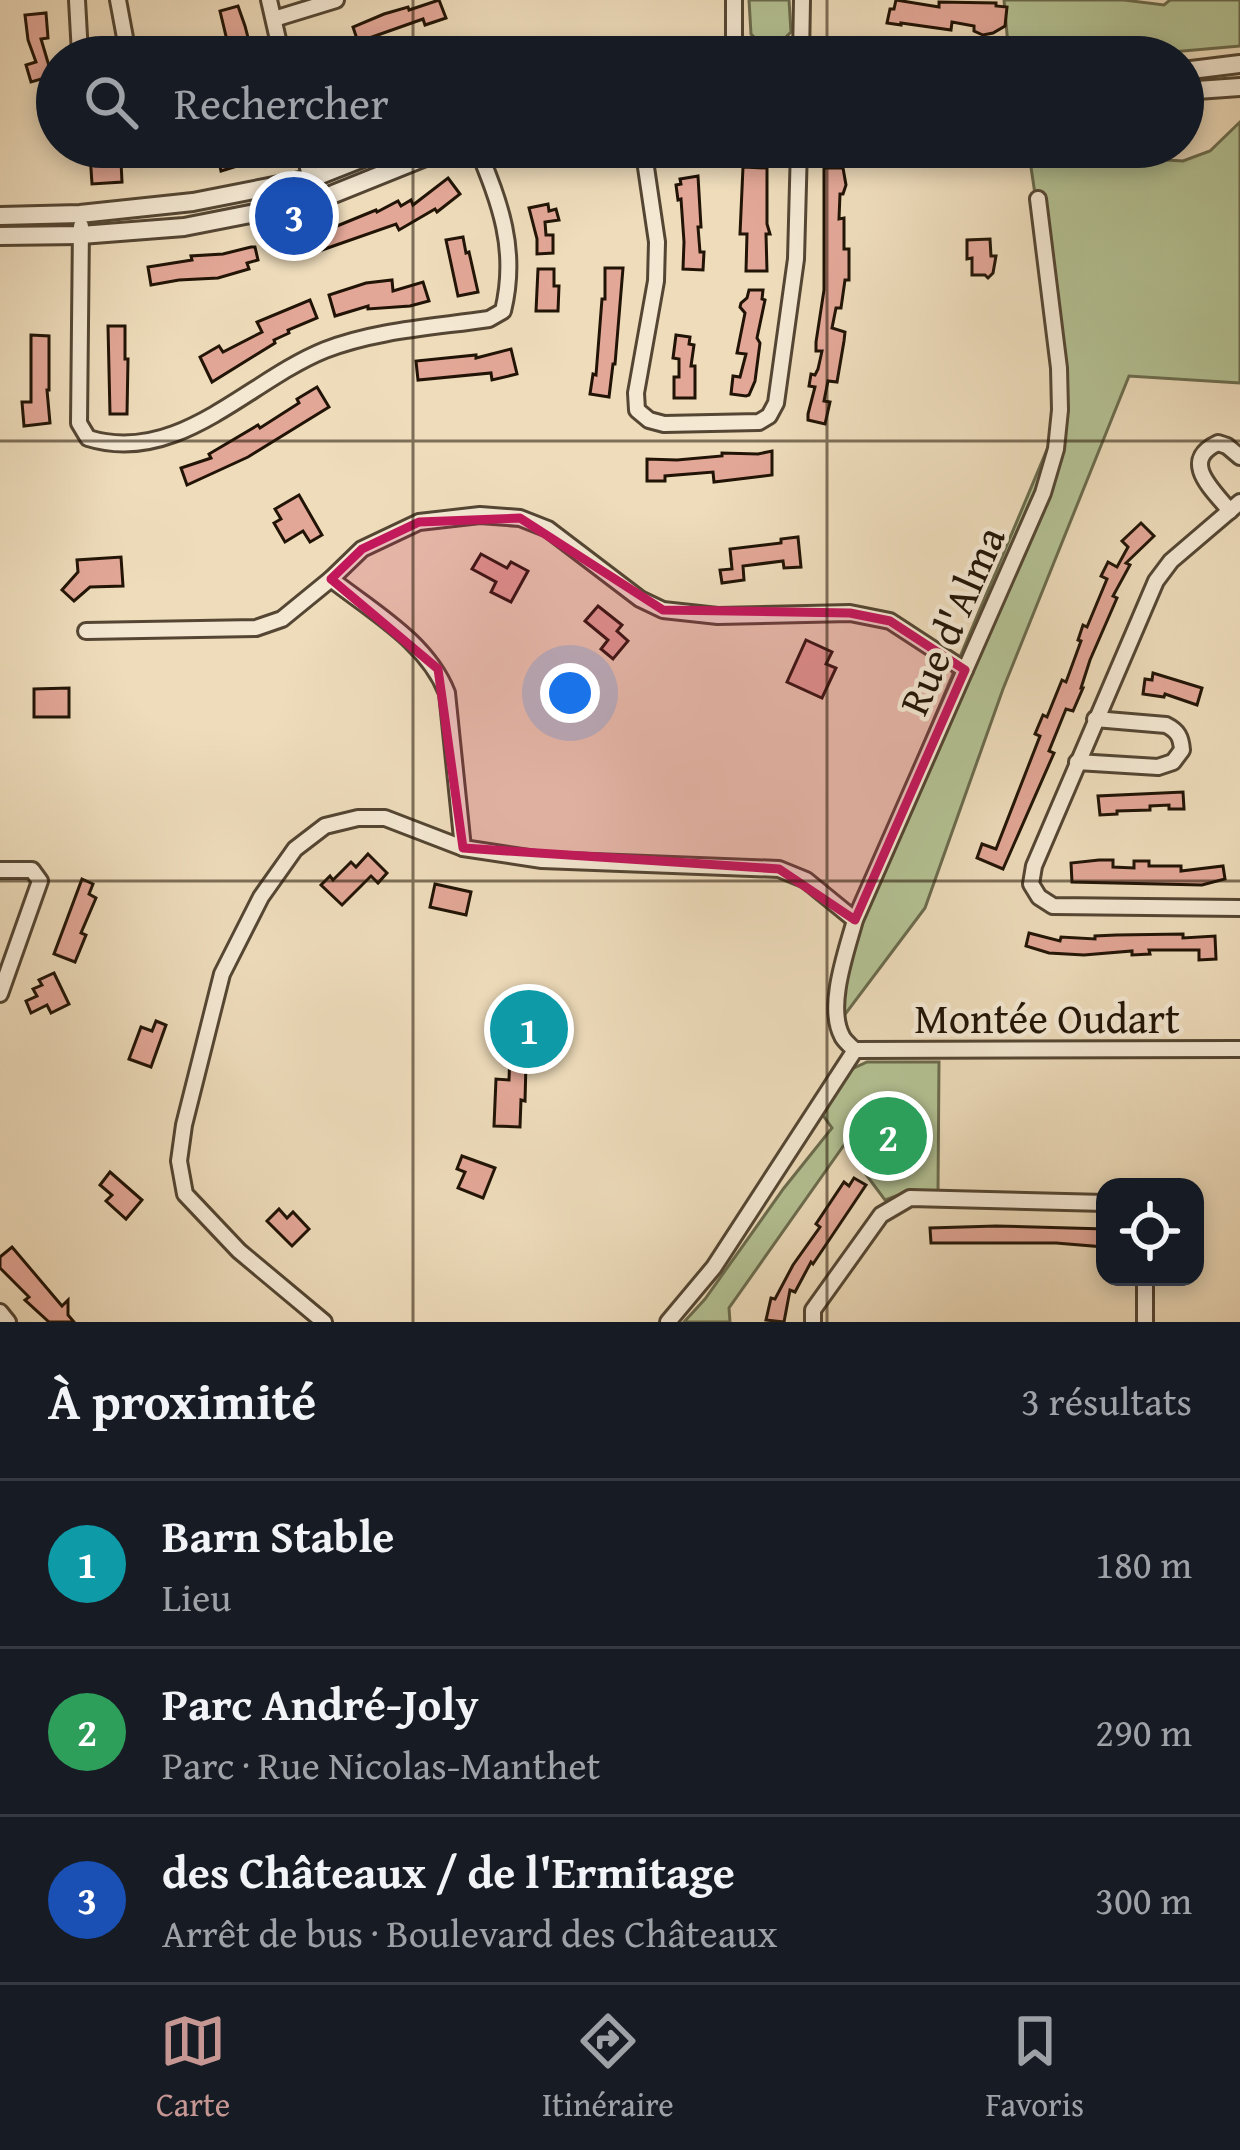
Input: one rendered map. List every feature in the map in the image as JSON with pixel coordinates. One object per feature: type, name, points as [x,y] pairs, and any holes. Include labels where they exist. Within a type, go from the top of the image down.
[{"type":"street","points":[[77,0],[79,36]]},
{"type":"street","points":[[118,0],[125,36]]},
{"type":"street","points":[[269,0],[278,36]]},
{"type":"street","points":[[274,19],[337,0]]},
{"type":"street","points":[[734,0],[734,36]]},
{"type":"street","points":[[801,36],[802,0]]},
{"type":"street","points":[[1204,68],[1240,64]]},
{"type":"street","points":[[1204,90],[1240,87]]},
{"type":"street","points":[[308,168],[316,201]]},
{"type":"street","points":[[0,216],[80,214],[193,202],[310,179],[338,168]]},
{"type":"street","points":[[0,236],[184,227],[316,201],[398,168]]},
{"type":"street","points":[[80,214],[80,423],[88,438],[107,444],[148,443],[178,434],[292,364],[327,350],[359,339],[490,319],[503,311],[509,248],[485,168]]},
{"type":"street","points":[[647,168],[657,242],[656,280],[637,410],[664,424],[759,422],[776,403],[796,259],[798,168]]},
{"type":"street","name":"Rue d'Alma","points":[[855,1050],[842,1037],[836,1014],[855,920],[1043,494],[1056,448],[1059,368],[1038,199]]},
{"type":"street","points":[[1240,457],[1218,443],[1202,457],[1201,475],[1235,506],[1171,561],[1156,581],[1034,866],[1031,884],[1052,906],[1240,908]]},
{"type":"street","points":[[86,631],[256,628],[282,619],[362,549],[419,522],[480,515],[520,518],[548,529],[640,599],[663,610],[718,616],[850,613],[890,621],[965,670]]},
{"type":"street","points":[[332,579],[438,669],[447,692],[463,848]]},
{"type":"street","points":[[1077,762],[1158,767],[1172,762],[1182,750],[1181,739],[1166,725],[1095,719]]},
{"type":"street","points":[[324,1322],[238,1251],[185,1194],[179,1160],[221,974],[261,897],[295,848],[325,826],[385,818],[463,848],[542,860],[779,869],[806,880],[855,920]]},
{"type":"street","points":[[0,870],[32,871],[40,881],[0,994]]},
{"type":"street","name":"Montée Oudart","points":[[855,1050],[1240,1049]]},
{"type":"street","points":[[668,1322],[714,1267],[855,1050]]},
{"type":"street","points":[[813,1322],[813,1310],[881,1216],[910,1198],[1096,1203]]},
{"type":"street","points":[[1145,1286],[1145,1322]]},
{"type":"street","points":[[0,1312],[8,1322]]},
{"type":"highlighted area","points":[[520,518],[663,610],[850,613],[890,621],[965,670],[855,920],[779,869],[463,848],[438,669],[331,579],[362,549],[419,522]]},
{"type":"green space","points":[[749,0],[789,0],[791,32],[787,36],[751,34]]},
{"type":"green space","points":[[1004,0],[1124,0],[1164,5],[1170,0],[1240,0],[1240,46],[1204,49],[1204,36],[1007,36]]},
{"type":"green space","points":[[1240,122],[1240,383],[1129,376],[1003,689],[925,908],[834,1029],[828,1004],[850,919],[1059,421],[1061,369],[1031,168],[1204,168],[1204,153]]},
{"type":"green space","points":[[867,1062],[939,1062],[938,1192],[907,1192],[885,1200],[844,1145],[729,1308],[730,1322],[684,1322],[832,1128],[822,1114],[852,1069]]},
{"type":"building","points":[[439,0],[446,18],[425,25],[423,19],[375,36],[356,36],[353,27]]},
{"type":"building","points":[[896,0],[939,7],[939,2],[996,3],[1007,7],[1005,26],[983,35],[974,26],[952,22],[951,30],[887,23]]},
{"type":"building","points":[[238,6],[248,36],[226,36],[220,11]]},
{"type":"building","points":[[46,13],[48,36],[36,36],[36,62],[28,40],[25,15]]},
{"type":"building","points":[[36,62],[36,81],[31,82],[26,65]]},
{"type":"building","points":[[91,168],[121,168],[122,182],[92,184]]},
{"type":"building","points":[[743,168],[767,168],[767,271],[746,271],[747,234],[740,234]]},
{"type":"building","points":[[824,168],[843,168],[846,185],[840,194],[839,219],[844,218],[844,249],[849,249],[849,280],[845,280],[832,328],[845,332],[844,341],[837,382],[828,381],[825,424],[808,420],[815,387],[809,386],[811,374],[818,369],[822,351],[816,351],[816,342],[824,290]]},
{"type":"building","points":[[698,176],[703,270],[683,269],[681,199],[676,185],[681,184],[680,179]]},
{"type":"building","points":[[448,178],[460,194],[437,212],[399,230],[396,224],[319,251],[311,232],[398,201],[401,206],[411,200],[413,205]]},
{"type":"building","points":[[548,204],[549,211],[556,209],[559,220],[545,222],[546,235],[553,235],[553,253],[537,254],[529,208]]},
{"type":"building","points":[[463,237],[478,292],[458,296],[446,240]]},
{"type":"building","points":[[990,239],[991,256],[996,256],[993,273],[988,278],[972,275],[967,240]]},
{"type":"building","points":[[255,247],[258,260],[247,263],[249,269],[218,278],[151,285],[148,267]]},
{"type":"building","points":[[605,268],[623,268],[609,397],[590,394],[596,375]]},
{"type":"building","points":[[538,269],[554,269],[558,311],[536,311]]},
{"type":"building","points":[[392,280],[393,291],[423,282],[429,301],[368,306],[335,316],[329,295]]},
{"type":"building","points":[[749,290],[763,290],[765,300],[755,381],[746,396],[731,394],[733,376],[740,377],[746,354],[737,353],[745,313],[740,307]]},
{"type":"building","points":[[310,300],[317,318],[288,330],[212,382],[200,357],[219,346],[223,352],[262,332],[257,322]]},
{"type":"building","points":[[108,326],[125,326],[127,414],[110,414]]},
{"type":"building","points":[[31,335],[49,336],[50,423],[24,426],[22,402],[31,402]]},
{"type":"building","points":[[676,335],[690,337],[689,344],[694,345],[695,398],[674,398],[674,377],[679,377],[679,359],[673,358]]},
{"type":"building","points":[[511,349],[517,374],[492,380],[491,373],[418,380],[416,361],[476,358]]},
{"type":"building","points":[[317,387],[329,407],[248,457],[187,485],[181,468],[211,458],[209,454],[260,428]]},
{"type":"building","points":[[772,451],[772,475],[714,482],[713,472],[647,481],[647,459]]},
{"type":"building","points":[[299,495],[322,535],[310,542],[303,531],[285,542],[274,523],[281,519],[275,509]]},
{"type":"building","points":[[1141,523],[1154,536],[1126,563],[1130,565],[1113,596],[1117,598],[1083,688],[1073,711],[1066,709],[1049,751],[1054,753],[1003,869],[977,858],[982,844],[996,849],[1040,736],[1035,734],[1062,680],[1066,682],[1083,625],[1087,627],[1107,579],[1101,576],[1108,562],[1117,567],[1128,547],[1122,541]]},
{"type":"building","points":[[798,537],[801,567],[784,568],[783,561],[743,566],[744,580],[722,583],[720,570],[732,569],[730,549]]},
{"type":"building","points":[[481,554],[507,568],[511,562],[528,571],[511,602],[491,592],[496,582],[472,569]]},
{"type":"building","points":[[121,557],[123,586],[90,587],[74,601],[62,590],[78,572],[77,560]]},
{"type":"building","points":[[598,606],[622,625],[617,631],[628,641],[613,659],[601,649],[608,640],[585,621]]},
{"type":"building","points":[[806,640],[832,652],[826,664],[836,668],[822,698],[787,682]]},
{"type":"building","points":[[1153,673],[1202,688],[1197,705],[1165,694],[1143,694],[1145,679],[1152,680]]},
{"type":"building","points":[[69,688],[69,717],[34,717],[34,689]]},
{"type":"building","points":[[1183,792],[1184,809],[1150,806],[1150,810],[1100,815],[1098,796]]},
{"type":"building","points":[[368,854],[387,873],[378,883],[371,876],[342,905],[321,885],[351,862],[356,867]]},
{"type":"building","points":[[1113,860],[1113,867],[1134,868],[1134,861],[1149,861],[1149,866],[1181,866],[1181,871],[1223,866],[1225,879],[1202,885],[1072,882],[1071,863]]},
{"type":"building","points":[[82,879],[93,884],[89,894],[96,898],[75,962],[54,954]]},
{"type":"building","points":[[435,884],[471,892],[466,915],[430,907]]},
{"type":"building","points":[[1029,933],[1060,941],[1061,937],[1116,935],[1215,936],[1216,959],[1199,960],[1199,950],[1149,950],[1150,954],[1132,955],[1132,951],[1049,953],[1026,946]]},
{"type":"building","points":[[54,973],[69,1004],[51,1013],[47,1005],[31,1013],[26,1001],[37,996],[33,989],[42,985],[39,980]]},
{"type":"building","points":[[512,993],[548,994],[546,1064],[526,1063],[520,1127],[494,1126],[496,1079],[509,1080]]},
{"type":"building","points":[[156,1021],[166,1025],[151,1067],[129,1059],[141,1027],[152,1031]]},
{"type":"building","points":[[462,1156],[495,1168],[483,1198],[458,1188],[465,1172],[457,1169]]},
{"type":"building","points":[[110,1172],[142,1200],[126,1219],[106,1201],[112,1195],[100,1185]]},
{"type":"building","points":[[854,1178],[866,1185],[795,1292],[790,1290],[784,1322],[766,1320],[771,1298],[775,1299],[820,1227],[816,1224],[844,1182],[849,1186]]},
{"type":"building","points":[[279,1209],[287,1218],[293,1212],[309,1229],[292,1246],[267,1221]]},
{"type":"building","points":[[930,1228],[1096,1229],[1096,1246],[931,1243]]},
{"type":"building","points":[[12,1247],[62,1306],[68,1300],[68,1315],[74,1322],[49,1322],[25,1300],[29,1297],[0,1268],[0,1257]]},
{"type":"place","name":"des Châteaux / de l'Ermitage","points":[[294,216]]},
{"type":"place","name":"Barn Stable","points":[[529,1029]]},
{"type":"place","name":"Parc André-Joly","points":[[888,1136]]}]
